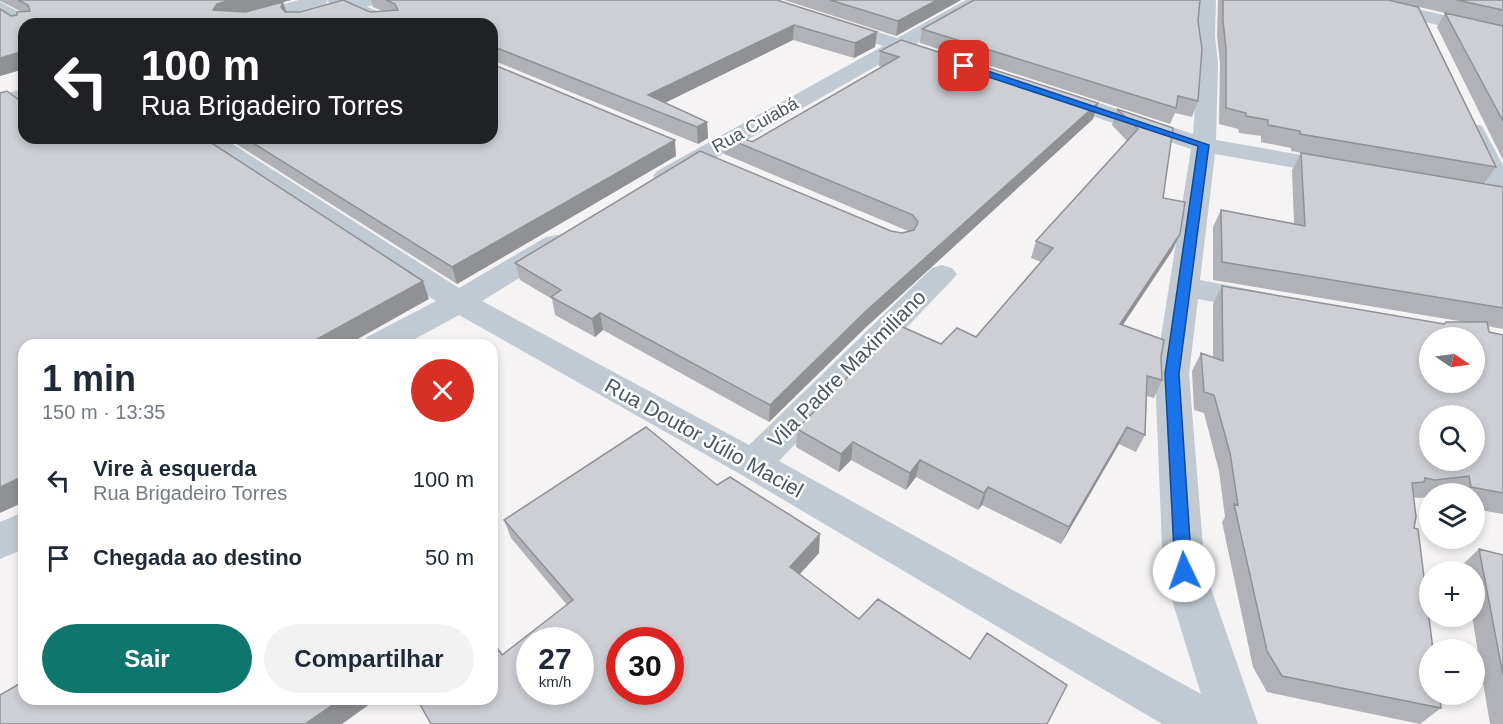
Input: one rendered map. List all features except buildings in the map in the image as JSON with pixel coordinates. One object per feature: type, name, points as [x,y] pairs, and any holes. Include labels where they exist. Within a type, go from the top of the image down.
[{"type":"main road","points":[[253,18],[319,0]]},
{"type":"main road","points":[[299,18],[343,3],[370,0]]},
{"type":"main road","points":[[0,89],[18,84]]},
{"type":"main road","points":[[0,103],[18,97]]},
{"type":"street","points":[[759,0],[956,63]]},
{"type":"street","name":"Rua Cuiabá","points":[[649,187],[687,152],[899,45],[979,0]]},
{"type":"street","points":[[1207,0],[1205,36],[1208,64],[1204,145],[1172,374],[1184,571],[1234,724]]},
{"type":"street","points":[[1352,0],[1503,34]]},
{"type":"street","points":[[343,3],[377,18]]},
{"type":"street","points":[[0,7],[18,18]]},
{"type":"street","points":[[1419,15],[1429,35]]},
{"type":"street","points":[[1034,89],[1204,145],[1365,173]]},
{"type":"street","points":[[1464,108],[1503,191]]},
{"type":"street","name":"Rua Doutor Júlio Maciel","points":[[216,144],[459,302],[753,464],[1208,724]]},
{"type":"street","points":[[687,152],[730,169]]},
{"type":"street","points":[[1480,193],[1503,197]]},
{"type":"street","points":[[389,339],[459,302],[579,229]]},
{"type":"street","name":"Vila Padre Maximiliano","points":[[753,464],[942,273]]},
{"type":"street","points":[[1184,287],[1291,306]]},
{"type":"street","points":[[0,542],[18,532]]},
{"type":"route","points":[[964,66],[1204,145],[1172,374],[1184,571]]}]
